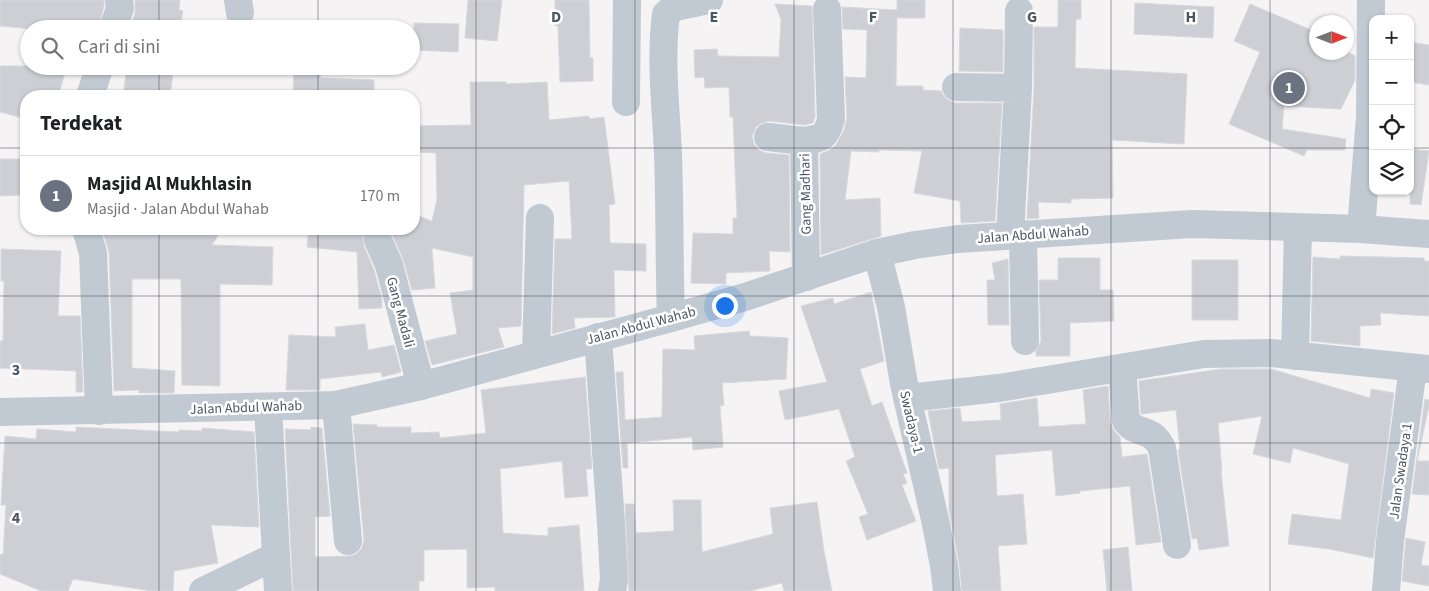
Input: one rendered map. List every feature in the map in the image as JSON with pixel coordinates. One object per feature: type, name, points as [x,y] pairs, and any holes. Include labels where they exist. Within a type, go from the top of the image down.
[{"type":"street","points":[[116,20],[120,8],[119,0]]},
{"type":"street","points":[[626,102],[627,0]]},
{"type":"street","points":[[671,318],[668,154],[662,41],[666,14],[675,7],[709,0]]},
{"type":"street","points":[[1361,230],[1370,118],[1371,0]]},
{"type":"street","name":"Gang Madhari","points":[[806,277],[804,141],[822,138],[828,131],[831,119],[827,9]]},
{"type":"street","points":[[1019,11],[1016,235],[1025,341]]},
{"type":"street","points":[[92,90],[97,75]]},
{"type":"street","points":[[956,87],[1018,88]]},
{"type":"street","points":[[768,137],[804,141]]},
{"type":"street","points":[[536,354],[540,218]]},
{"type":"street","name":"Jalan Abdul Wahab","points":[[0,412],[336,405],[420,386],[671,318],[745,297],[877,253],[924,244],[1016,235],[1192,224],[1429,234]]},
{"type":"street","points":[[1295,356],[1298,228]]},
{"type":"street","points":[[88,235],[93,253],[99,411]]},
{"type":"street","name":"Gang Madali","points":[[378,240],[389,265],[420,386]]},
{"type":"street","name":"Swadaya-1","points":[[877,253],[891,307],[904,381],[936,524],[947,591]]},
{"type":"street","points":[[598,337],[614,580],[612,591]]},
{"type":"street","points":[[904,381],[999,388],[1204,354],[1248,352],[1421,368]]},
{"type":"street","points":[[1122,368],[1126,421],[1131,427],[1150,433],[1157,438],[1162,448],[1177,545]]},
{"type":"street","name":"Jalan Swadaya 1","points":[[1386,591],[1390,541],[1403,451],[1421,368]]},
{"type":"street","points":[[336,405],[348,541]]},
{"type":"street","points":[[268,407],[278,591]]},
{"type":"street","points":[[204,591],[276,556]]},
{"type":"building","points":[[0,0],[104,0],[100,20],[20,20],[20,28],[0,26]]},
{"type":"building","points":[[135,0],[180,0],[179,10],[183,11],[181,20],[133,20]]},
{"type":"building","points":[[468,0],[502,0],[497,41],[465,38]]},
{"type":"building","points":[[555,0],[589,0],[590,58],[593,58],[593,81],[560,82],[558,26],[555,26]]},
{"type":"building","points":[[897,0],[925,0],[925,18],[897,18],[896,86],[923,86],[923,90],[941,91],[948,100],[955,103],[1002,103],[995,221],[961,223],[960,201],[914,193],[922,151],[851,151],[845,200],[880,198],[881,236],[821,255],[820,154],[836,145],[844,130],[847,118],[845,77],[866,78],[867,30],[843,29],[842,7],[897,10]]},
{"type":"building","points":[[1058,0],[1081,0],[1081,19],[1076,19],[1075,68],[1187,74],[1184,144],[1112,140],[1113,198],[1071,199],[1071,203],[1038,202],[1039,218],[1027,219],[1034,88],[1034,27],[1058,27]]},
{"type":"building","points":[[1135,3],[1214,7],[1213,38],[1134,34]]},
{"type":"building","points":[[775,4],[812,6],[815,117],[813,123],[804,125],[770,121],[756,127],[752,136],[754,144],[759,150],[766,153],[789,155],[790,252],[769,251],[770,271],[726,273],[726,284],[691,283],[693,233],[733,234],[733,218],[737,218],[733,117],[730,117],[729,87],[705,88],[704,77],[695,78],[694,50],[717,49],[718,56],[779,57],[781,19]]},
{"type":"building","points":[[1250,4],[1309,29],[1309,60],[1354,60],[1355,56],[1355,80],[1341,109],[1284,106],[1282,129],[1346,139],[1345,150],[1307,150],[1304,156],[1229,124],[1260,52],[1234,41]]},
{"type":"building","points":[[420,23],[459,24],[458,52],[420,50]]},
{"type":"building","points":[[960,28],[1003,30],[1003,72],[959,71]]},
{"type":"building","points":[[1414,43],[1429,45],[1429,85],[1414,83]]},
{"type":"building","points":[[0,66],[20,66],[20,75],[64,75],[60,90],[20,90],[20,117],[0,112]]},
{"type":"building","points":[[126,75],[173,75],[171,90],[124,90]]},
{"type":"building","points":[[294,75],[320,75],[320,78],[374,80],[374,90],[293,90]]},
{"type":"building","points":[[470,82],[506,82],[506,84],[547,82],[549,120],[589,116],[589,119],[604,117],[615,204],[609,205],[610,243],[646,244],[646,271],[614,270],[615,317],[574,318],[575,328],[552,334],[555,239],[572,239],[569,181],[524,185],[521,326],[498,328],[504,347],[432,365],[425,341],[457,334],[450,293],[473,290],[473,257],[432,248],[435,288],[412,290],[403,259],[392,235],[420,235],[420,216],[432,221],[437,199],[436,153],[420,152],[420,126],[471,125]]},
{"type":"building","points":[[1414,149],[1429,151],[1421,205],[1410,204],[1410,195],[1414,195]]},
{"type":"building","points":[[0,159],[20,159],[20,195],[0,196]]},
{"type":"building","points":[[104,235],[218,235],[212,245],[273,247],[272,285],[220,284],[220,386],[182,385],[181,279],[132,279],[132,368],[175,371],[174,393],[139,393],[139,390],[114,391],[109,252]]},
{"type":"building","points":[[308,235],[365,235],[364,246],[374,270],[382,300],[382,308],[359,309],[357,252],[307,247]]},
{"type":"building","points":[[1,249],[61,251],[58,316],[80,316],[83,392],[76,392],[76,371],[0,368],[0,341],[3,341],[4,281],[1,281]]},
{"type":"building","points":[[1340,256],[1424,258],[1424,261],[1429,261],[1429,316],[1380,313],[1381,325],[1360,326],[1360,346],[1311,341],[1313,257],[1340,259]]},
{"type":"building","points":[[1058,258],[1100,258],[1100,290],[1113,290],[1114,321],[1070,323],[1070,356],[1036,356],[1036,351],[1041,341],[1039,280],[1058,280]]},
{"type":"building","points":[[1008,259],[1009,325],[988,325],[987,280],[995,280],[992,263]]},
{"type":"building","points":[[1192,260],[1238,260],[1238,320],[1192,320]]},
{"type":"building","points":[[871,292],[884,361],[860,369],[872,406],[882,402],[907,473],[903,474],[907,483],[902,485],[916,521],[867,540],[859,517],[868,514],[846,461],[855,457],[839,409],[785,420],[779,391],[827,382],[801,306],[833,298],[834,304]]},
{"type":"building","points":[[365,324],[368,350],[394,345],[401,372],[382,377],[381,372],[320,379],[320,390],[286,390],[289,335],[336,337],[335,327]]},
{"type":"building","points":[[749,331],[750,336],[788,338],[786,379],[722,383],[724,405],[720,406],[723,447],[693,450],[692,437],[627,443],[628,468],[623,468],[616,372],[623,372],[625,420],[662,417],[663,349],[695,350],[694,336]]},
{"type":"building","points":[[1221,369],[1271,369],[1370,398],[1371,389],[1394,393],[1373,558],[1329,549],[1288,544],[1292,514],[1341,520],[1349,464],[1293,448],[1290,463],[1253,454],[1262,416],[1218,423],[1229,546],[1199,550],[1197,538],[1192,539],[1178,450],[1180,449],[1176,410],[1141,414],[1139,381]]},
{"type":"building","points":[[585,377],[592,469],[586,469],[588,496],[565,498],[562,461],[500,469],[503,533],[548,536],[548,528],[579,525],[584,591],[495,591],[495,587],[467,588],[467,549],[424,550],[424,581],[419,581],[419,591],[293,591],[285,429],[311,430],[311,427],[322,428],[330,516],[315,517],[315,557],[350,556],[355,555],[362,548],[364,540],[353,424],[377,425],[377,427],[411,427],[411,433],[439,432],[440,438],[486,433],[481,390]]},
{"type":"building","points":[[1108,386],[1110,422],[1114,431],[1120,437],[1122,457],[1147,454],[1161,542],[1136,545],[1130,486],[1080,491],[1080,493],[1056,496],[1052,450],[995,455],[997,496],[1023,494],[1027,544],[998,546],[1001,591],[962,591],[949,510],[949,468],[939,469],[928,411],[960,408],[962,422],[1001,420],[1000,404],[1037,398],[1039,427],[1086,424],[1083,390]]},
{"type":"building","points":[[1425,399],[1429,400],[1429,406],[1417,461],[1429,461],[1429,495],[1412,494]]},
{"type":"building","points":[[76,427],[179,432],[179,430],[202,431],[202,428],[254,432],[259,527],[211,525],[218,563],[174,571],[173,591],[152,591],[73,579],[68,591],[41,591],[0,574],[0,554],[3,555],[6,505],[1,505],[5,436],[36,439],[37,429],[76,432]]},
{"type":"building","points":[[673,500],[701,500],[702,552],[773,534],[770,508],[817,502],[832,591],[784,591],[782,583],[750,591],[629,591],[625,504],[634,504],[636,533],[674,531]]},
{"type":"building","points":[[1406,538],[1425,542],[1421,565],[1429,566],[1429,586],[1402,581]]},
{"type":"building","points":[[1128,547],[1132,591],[1107,591],[1103,550]]},
{"type":"place","name":"Masjid Al Mukhlasin","points":[[1289,88]]}]
